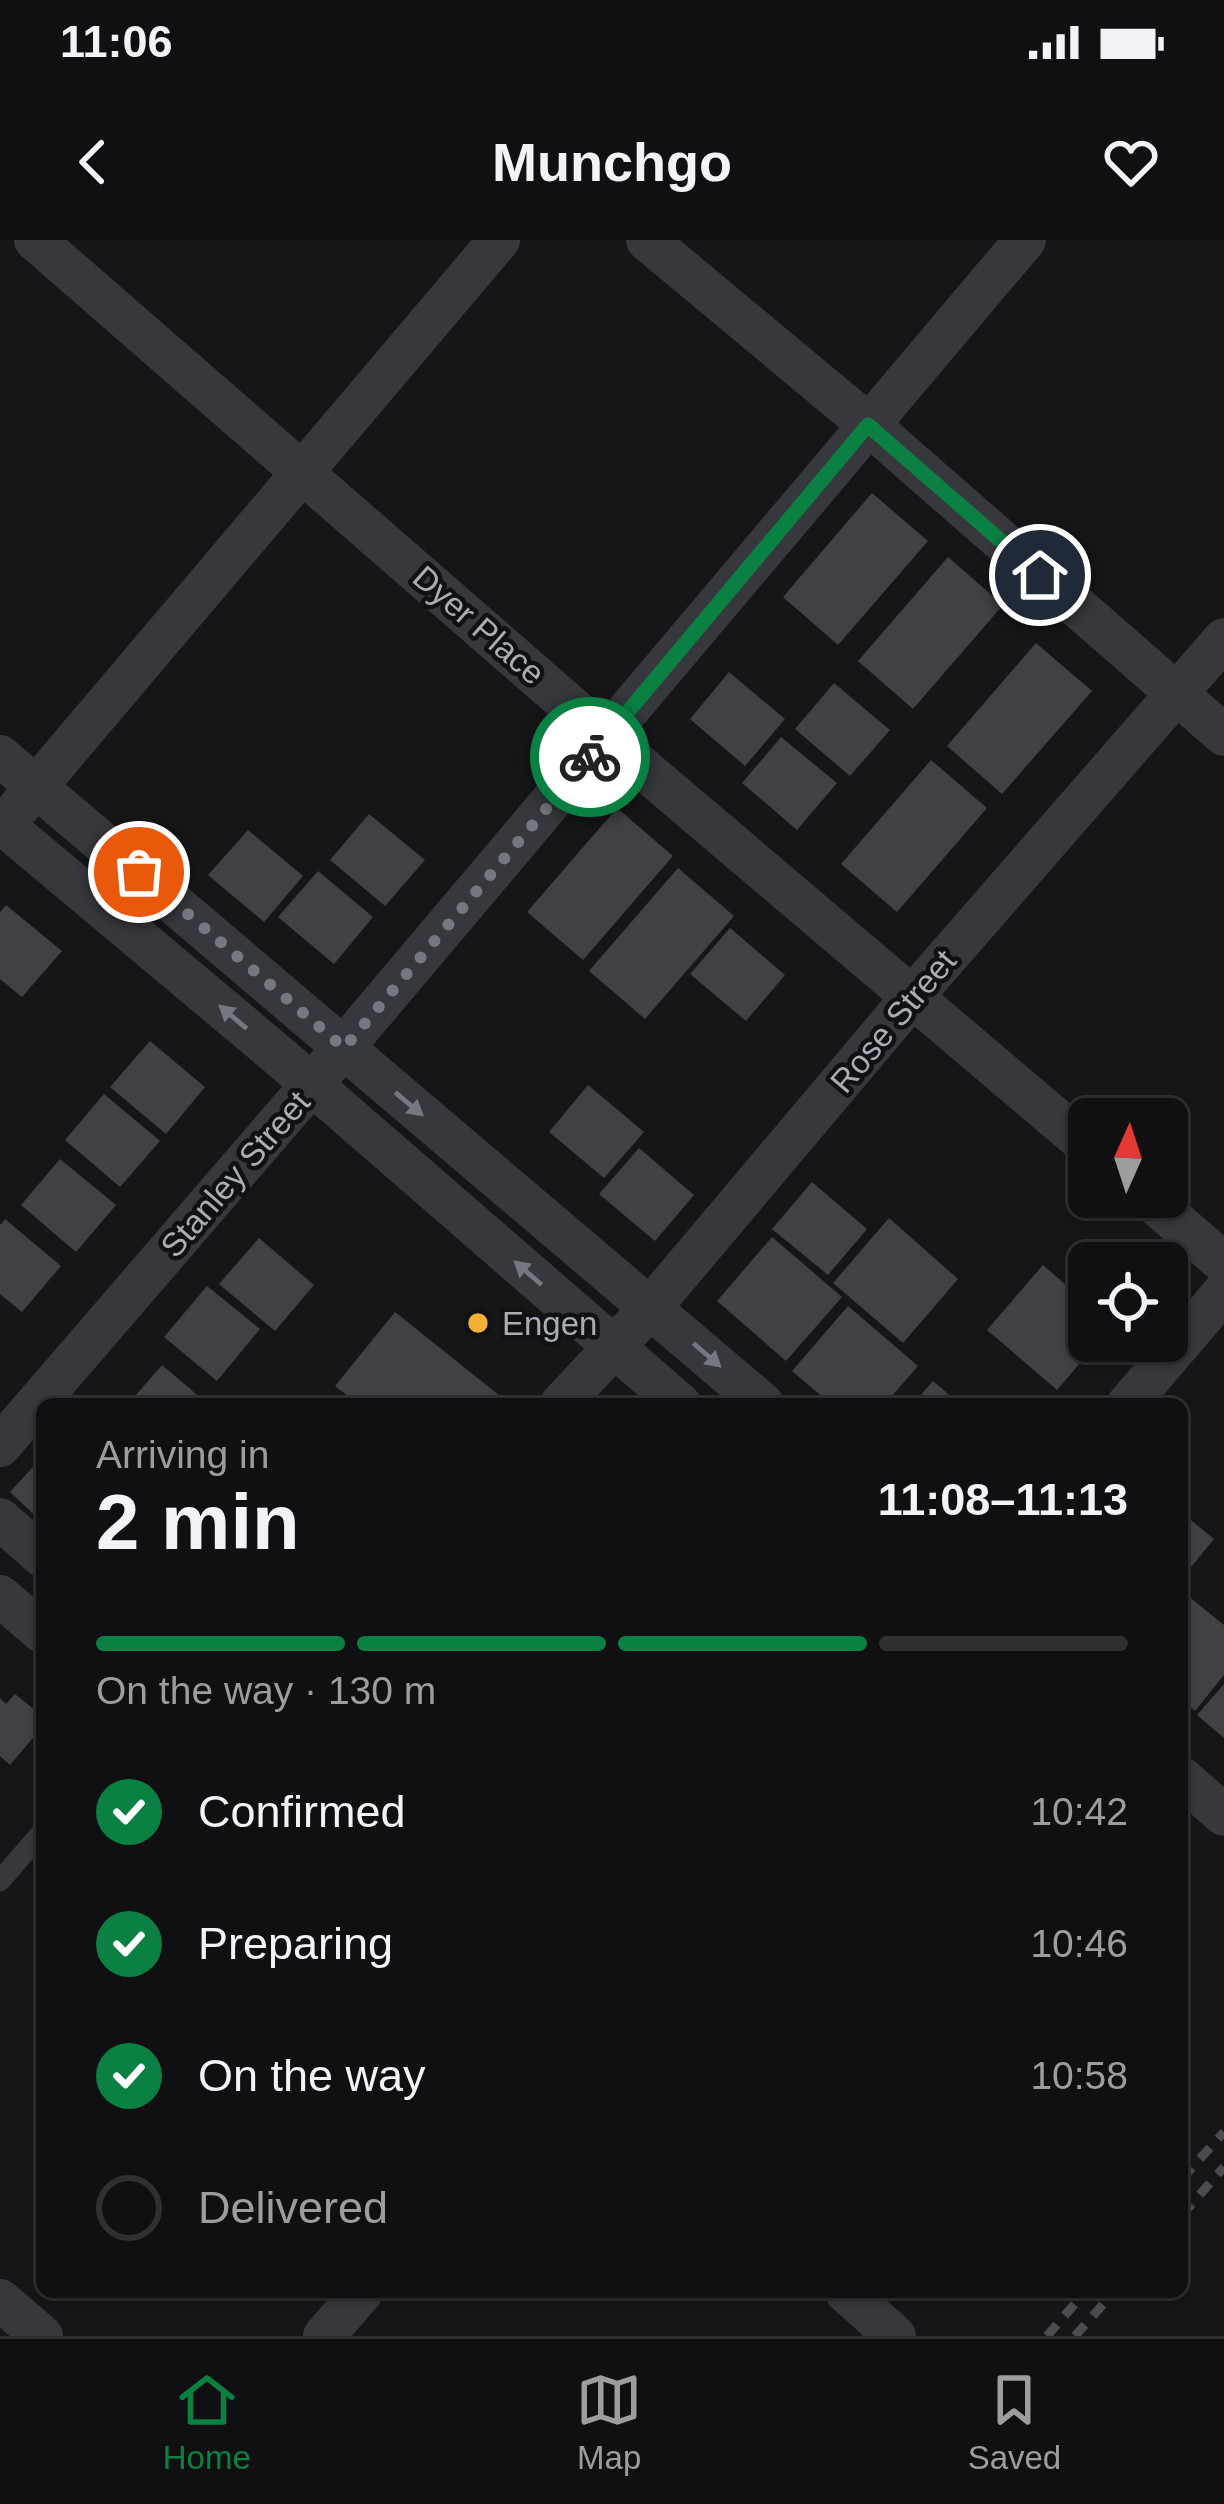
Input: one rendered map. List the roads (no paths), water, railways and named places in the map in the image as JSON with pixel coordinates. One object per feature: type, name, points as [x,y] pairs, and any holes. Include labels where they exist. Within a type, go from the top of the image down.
[{"type":"street","name":"Dyer Place","points":[[34,240],[1068,1130]]},
{"type":"street","points":[[499,240],[1,826],[312,1084],[673,1398]]},
{"type":"street","points":[[647,240],[1224,735]]},
{"type":"street","name":"Stanley Street","points":[[41,1398],[344,1048],[1024,240]]},
{"type":"street","name":"Rose Street","points":[[566,1398],[651,1307],[913,996],[1224,639]]},
{"type":"street","points":[[0,756],[756,1398]]},
{"type":"street","points":[[1171,1218],[1224,1264]]},
{"type":"street","points":[[1133,1398],[1224,1292]]},
{"type":"street","name":"Stanley Street","points":[[0,1446],[36,1404]]},
{"type":"street","points":[[0,1519],[36,1551]]},
{"type":"street","points":[[0,1597],[36,1627]]},
{"type":"street","points":[[1188,1783],[1224,1816]]},
{"type":"street","points":[[324,2336],[357,2298]]},
{"type":"street","points":[[853,2298],[896,2336]]},
{"type":"street","points":[[0,2300],[42,2336]]},
{"type":"lane","points":[[0,1881],[36,1839]]},
{"type":"railway","points":[[1188,2172],[1224,2132]]},
{"type":"railway","points":[[1188,2208],[1224,2167]]},
{"type":"railway","points":[[1047,2336],[1080,2298]]},
{"type":"railway","points":[[1075,2336],[1109,2298]]},
{"type":"place","name":"Engen","points":[[478,1323]]}]
